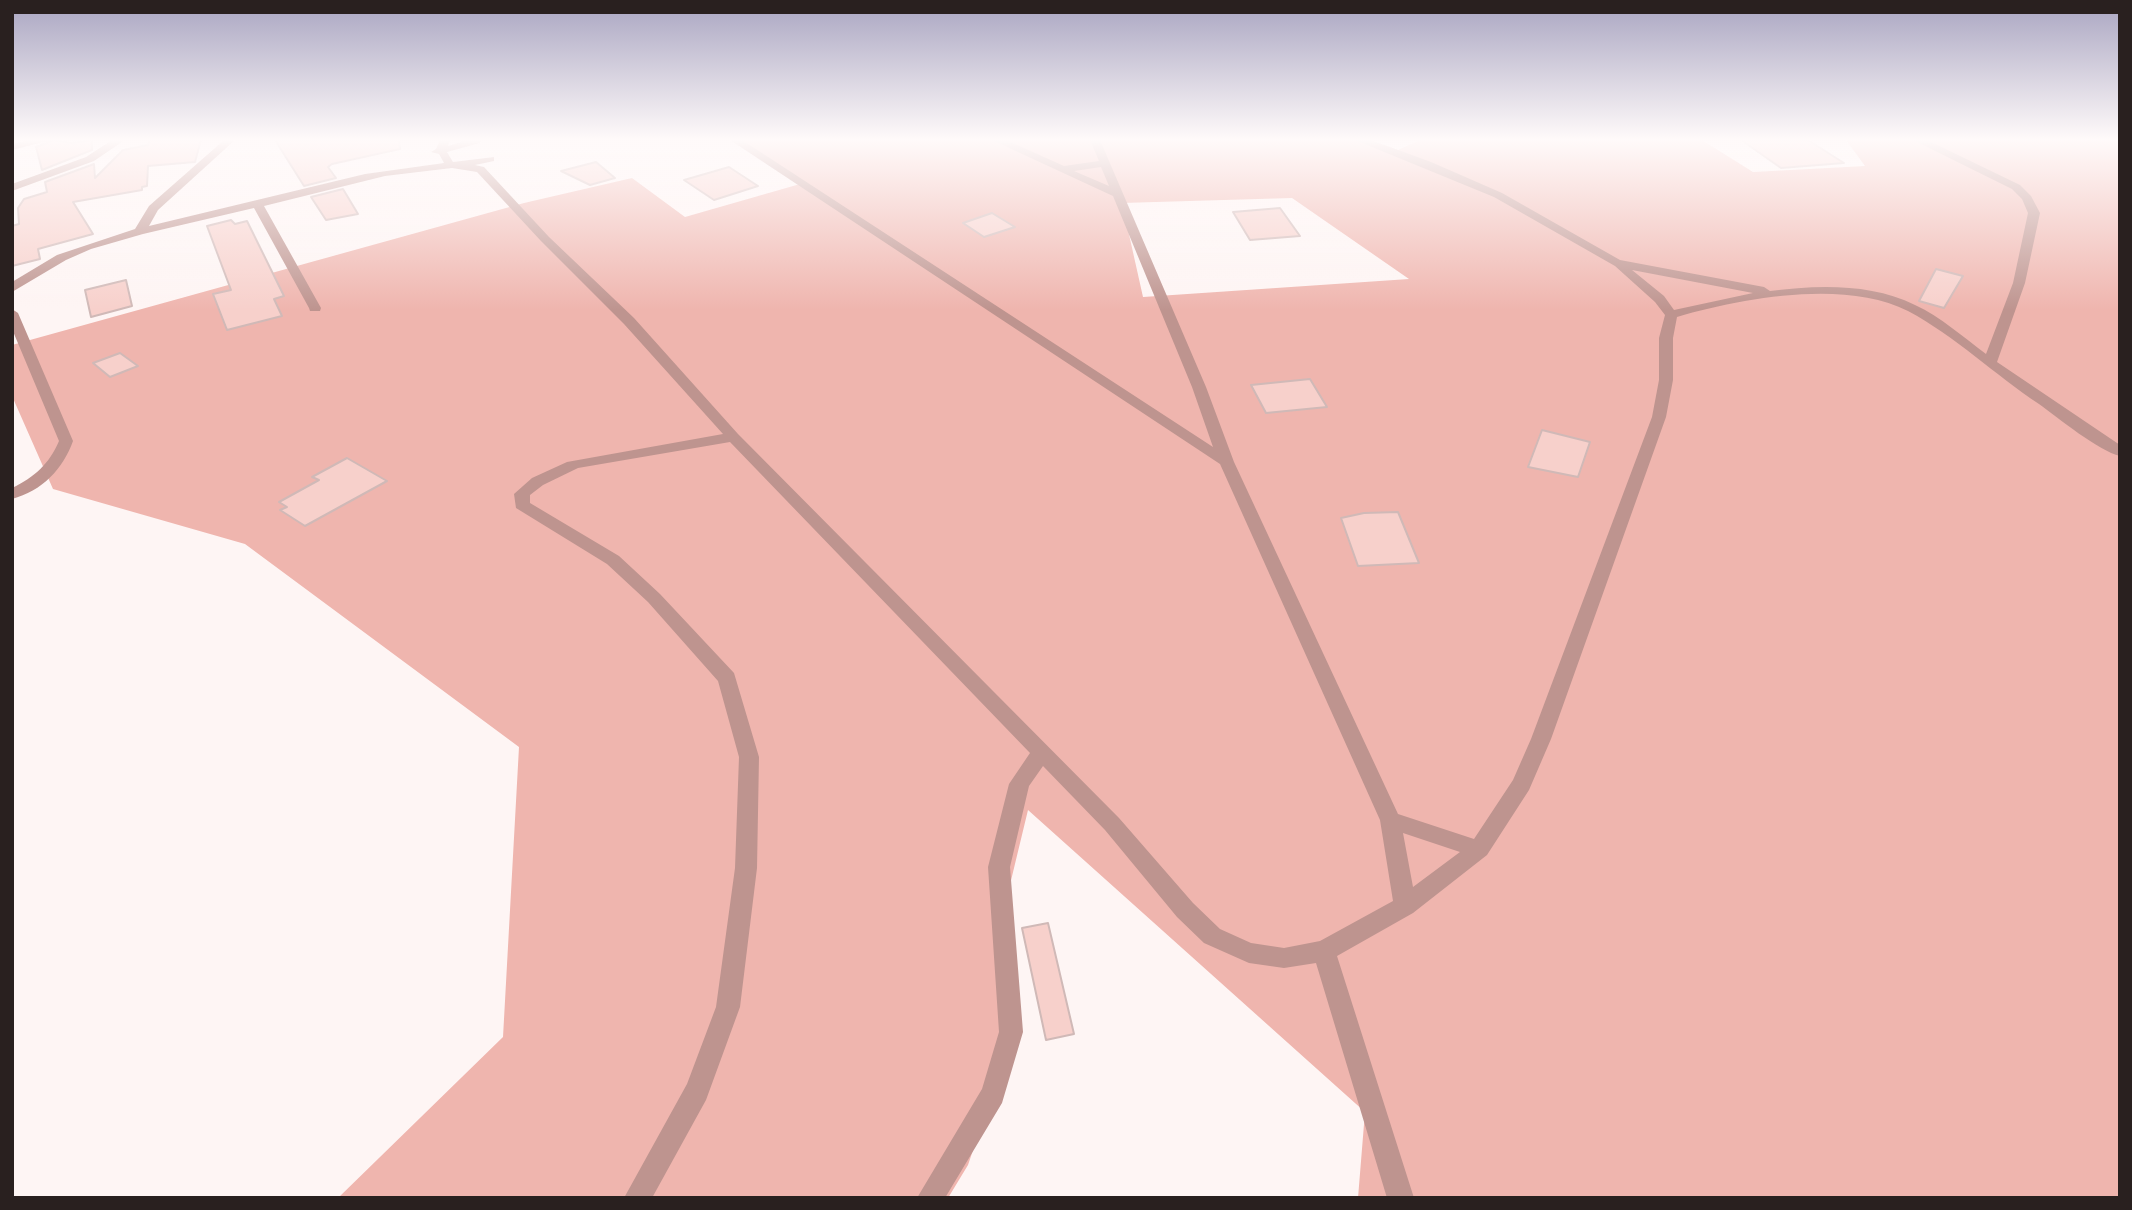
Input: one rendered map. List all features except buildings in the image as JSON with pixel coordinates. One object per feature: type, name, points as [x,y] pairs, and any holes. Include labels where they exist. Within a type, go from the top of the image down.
[{"type":"street","points":[[141,229],[153,208],[166,196]]},
{"type":"street","points":[[12,288],[45,264],[71,252],[141,229],[288,196]]},
{"type":"street","points":[[511,196],[545,239],[629,321],[733,437],[1112,824],[1185,910],[1212,936],[1249,953],[1284,958],[1324,951],[1405,906],[1479,849],[1522,784],[1536,751],[1658,417],[1666,380],[1666,338],[1671,315],[1660,299],[1616,263],[1501,196]]},
{"type":"street","points":[[821,196],[1226,462]]},
{"type":"street","points":[[1118,196],[1199,387],[1226,462],[1390,820],[1405,906]]},
{"type":"street","points":[[1990,363],[2019,283],[2034,213],[2025,196]]},
{"type":"street","points":[[257,204],[315,308]]},
{"type":"street","points":[[1616,263],[1774,294]]},
{"type":"street","points":[[1671,315],[1696,306],[1774,294],[1860,293],[1899,303],[1939,326],[2120,452]]},
{"type":"street","points":[[12,313],[66,441],[59,461],[31,485],[12,494]]},
{"type":"street","points":[[637,1198],[697,1091],[728,1007],[746,868],[749,757],[727,678],[654,598],[613,560],[522,505],[522,494],[533,482],[561,467],[597,458],[733,437]]},
{"type":"street","points":[[930,1198],[993,1094],[1011,1032],[999,867],[1019,784],[1042,751]]},
{"type":"street","points":[[1390,820],[1479,849]]},
{"type":"street","points":[[1324,951],[1401,1198]]},
{"type":"shaded area","points":[[552,196],[657,196],[685,217],[757,196],[2120,196],[2120,1198],[1358,1198],[1365,1112],[1028,810],[1000,926],[1011,1037],[968,1165],[948,1198],[338,1198],[503,1037],[519,747],[245,544],[53,489],[12,396],[12,345]],"holes":[[[1292,198],[1409,279],[1143,297],[1122,203]]]}]
